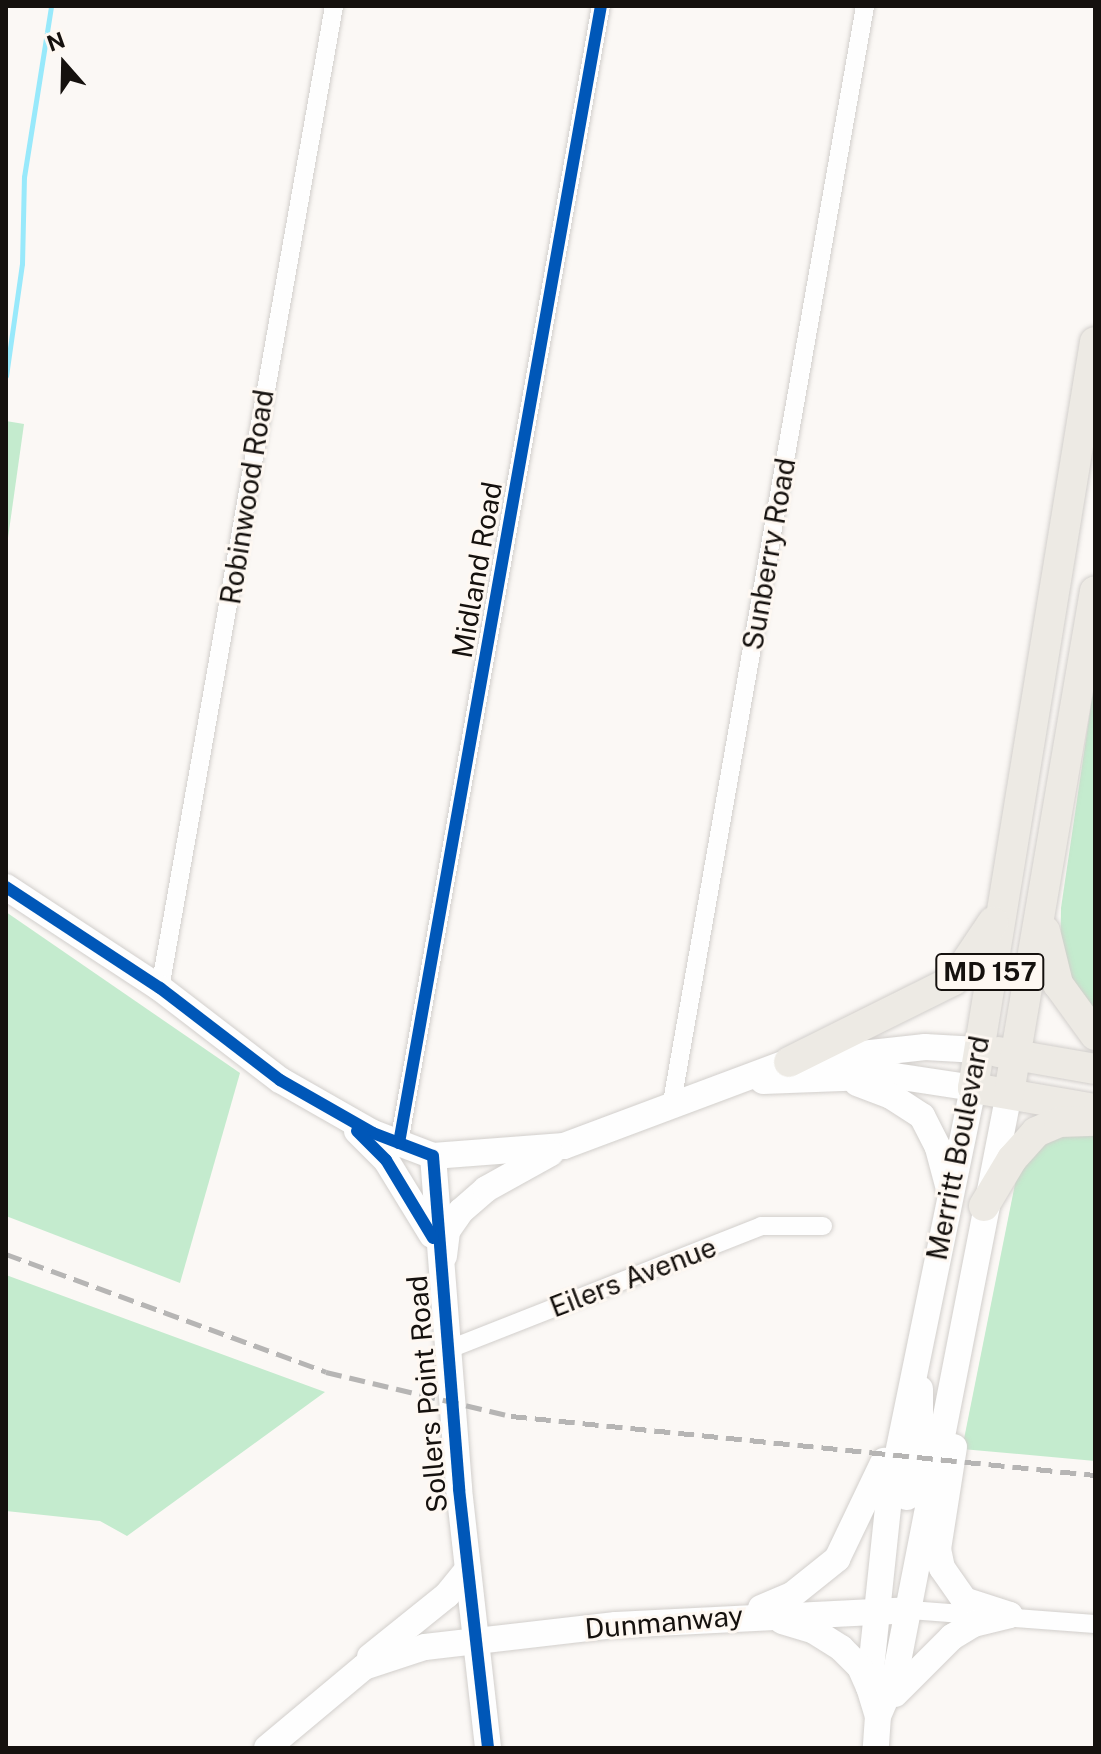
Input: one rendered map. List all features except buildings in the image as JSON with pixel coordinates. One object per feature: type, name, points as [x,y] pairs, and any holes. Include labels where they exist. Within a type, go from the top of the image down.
[{"type":"main road","name":"Merritt Boulevard","points":[[973,1088],[1095,342]]},
{"type":"main road","name":"Merritt Boulevard","points":[[1009,1093],[1095,591]]},
{"type":"main road","points":[[789,1062],[954,980],[986,939],[1003,894]]},
{"type":"main road","name":"MD 157","points":[[1042,910],[1058,984],[1095,1035]]},
{"type":"main road","points":[[978,1050],[1095,1069]]},
{"type":"main road","points":[[973,1088],[1095,1109]]},
{"type":"main road","points":[[984,1206],[1012,1159],[1036,1132],[1059,1122],[1095,1121]]},
{"type":"street","name":"Robinwood Road","points":[[160,988],[334,6]]},
{"type":"street","name":"Midland Road","points":[[399,1143],[601,6]]},
{"type":"street","name":"Sunberry Road","points":[[672,1102],[865,6]]},
{"type":"street","points":[[6,887],[160,988],[280,1080],[345,1118],[433,1156],[564,1146]]},
{"type":"street","points":[[441,1279],[447,1231],[461,1211],[486,1189],[564,1146],[672,1102],[789,1062],[925,1047],[978,1050]]},
{"type":"street","points":[[723,1085],[895,1076],[973,1088]]},
{"type":"street","points":[[834,1078],[872,1086],[922,1116],[938,1148],[951,1194]]},
{"type":"street","name":"Merritt Boulevard","points":[[878,1716],[869,1687],[873,1610],[903,1418],[973,1088]]},
{"type":"street","name":"Merritt Boulevard","points":[[876,1748],[878,1716],[895,1677],[909,1610],[984,1206],[1009,1093]]},
{"type":"street","points":[[345,1118],[386,1160],[437,1245]]},
{"type":"street","name":"Sollers Point Road","points":[[433,1156],[437,1245],[488,1748]]},
{"type":"street","name":"Eilers Avenue","points":[[447,1350],[761,1226],[823,1226]]},
{"type":"street","points":[[909,1610],[896,1595],[893,1580],[920,1423],[920,1337]]},
{"type":"street","points":[[954,1379],[953,1462],[938,1549],[941,1566],[964,1600],[1010,1615]]},
{"type":"street","points":[[747,1615],[792,1595],[837,1559],[866,1506],[903,1418]]},
{"type":"street","points":[[364,1667],[447,1595],[468,1569]]},
{"type":"street","name":"Dunmanway","points":[[267,1748],[364,1667],[398,1654],[478,1639],[747,1615],[873,1610],[1010,1615],[1095,1624]]},
{"type":"street","points":[[747,1615],[814,1631],[854,1661],[869,1687]]},
{"type":"street","points":[[878,1716],[930,1654],[974,1624],[1010,1615]]},
{"type":"green space","points":[[6,421],[24,424],[6,552]]},
{"type":"green space","points":[[1095,678],[1095,1026],[1060,971],[1061,908]]},
{"type":"green space","points":[[6,912],[240,1073],[180,1283],[6,1216]]},
{"type":"green space","points":[[1095,1125],[1095,1461],[962,1449],[1017,1174],[1048,1134]]},
{"type":"green space","points":[[6,1275],[325,1392],[127,1536],[100,1521],[6,1511]]},
{"type":"waterway","points":[[6,376],[22,264],[24,177],[51,6]]},
{"type":"railway","points":[[6,1254],[326,1372],[511,1416],[1095,1475]]},
{"type":"cycle path","points":[[399,1143],[601,6]]},
{"type":"cycle path","points":[[6,887],[160,988],[280,1080],[373,1133],[433,1156],[459,1489],[488,1748]]},
{"type":"cycle path","points":[[357,1131],[386,1160],[433,1238]]}]
